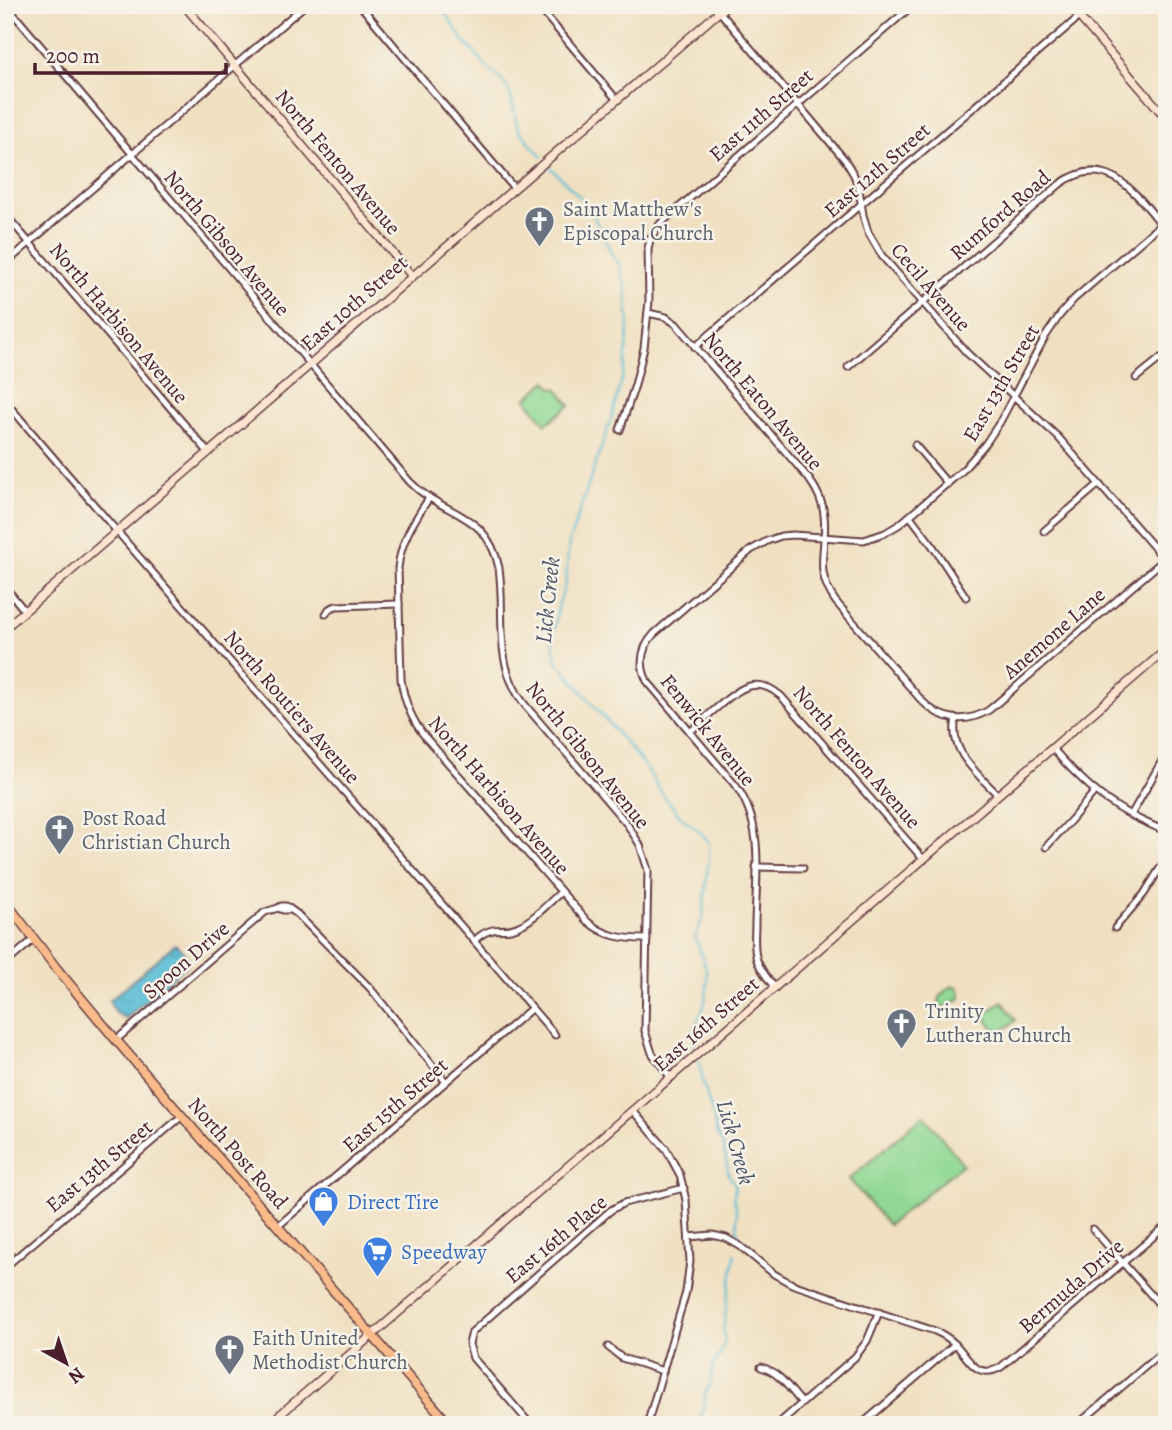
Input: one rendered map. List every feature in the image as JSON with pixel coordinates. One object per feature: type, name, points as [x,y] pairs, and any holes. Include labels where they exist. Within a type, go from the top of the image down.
[{"type":"main road","name":"North Post Road","points":[[5,901],[116,1040],[450,1425]]},
{"type":"street","name":"North Gibson Avenue","points":[[6,5],[410,482],[429,498],[467,518],[489,541],[499,568],[502,648],[512,685],[525,705],[627,824],[645,858],[648,878],[645,1031],[652,1053],[671,1078]]},
{"type":"street","name":"North Fenton Avenue","points":[[184,5],[412,276]]},
{"type":"street","points":[[5,264],[305,5]]},
{"type":"street","points":[[360,5],[514,188]]},
{"type":"street","points":[[537,5],[617,100]]},
{"type":"street","name":"East 10th Street","points":[[5,628],[617,100],[716,9],[727,5]]},
{"type":"street","name":"East 11th Street","points":[[620,430],[644,348],[648,313],[649,243],[654,231],[913,5]]},
{"type":"street","points":[[1069,5],[1167,119]]},
{"type":"street","name":"Cecil Avenue","points":[[716,9],[845,160],[856,181],[866,227],[875,246],[967,354],[1058,437],[1166,559]]},
{"type":"street","name":"East 12th Street","points":[[695,346],[1079,17]]},
{"type":"street","name":"Rumford Road","points":[[848,367],[1070,177],[1081,173],[1105,173],[1122,181],[1133,190],[1161,224]]},
{"type":"street","name":"North Harbison Avenue","points":[[5,214],[208,453]]},
{"type":"street","name":"East 13th Street","points":[[643,652],[646,643],[654,634],[756,546],[772,538],[787,535],[855,540],[871,538],[890,531],[910,516],[963,470],[986,443],[1060,315],[1074,299],[1167,219]]},
{"type":"street","points":[[1161,224],[1167,231]]},
{"type":"street","name":"North Eaton Avenue","points":[[648,313],[660,314],[671,320],[813,484],[824,512],[822,570],[834,598],[924,704],[941,715],[956,719]]},
{"type":"street","points":[[1136,378],[1167,353]]},
{"type":"street","name":"North Routiers Avenue","points":[[5,401],[555,1035]]},
{"type":"street","points":[[915,445],[948,484]]},
{"type":"street","points":[[1044,531],[1098,484]]},
{"type":"street","name":"North Harbison Avenue","points":[[429,498],[412,524],[400,552],[398,568],[402,685],[414,721],[587,921],[602,932],[622,939],[646,939]]},
{"type":"street","points":[[910,516],[966,597]]},
{"type":"street","name":"Anemone Lane","points":[[956,719],[976,717],[989,710],[1166,559]]},
{"type":"street","points":[[5,587],[25,611]]},
{"type":"street","points":[[326,614],[336,606],[399,604]]},
{"type":"street","name":"East 16th Street","points":[[268,1425],[1167,649]]},
{"type":"street","name":"Fenwick Avenue","points":[[643,652],[642,669],[647,681],[736,786],[753,817],[757,867],[755,949],[760,967],[775,988]]},
{"type":"street","name":"North Fenton Avenue","points":[[690,732],[742,688],[757,685],[774,690],[923,860]]},
{"type":"street","points":[[956,719],[954,734],[958,749],[998,795]]},
{"type":"street","points":[[1052,748],[1095,791],[1131,815],[1167,832]]},
{"type":"street","points":[[1131,815],[1167,752]]},
{"type":"street","points":[[1046,847],[1095,791]]},
{"type":"street","points":[[1115,928],[1144,894],[1167,857]]},
{"type":"street","points":[[757,867],[803,868]]},
{"type":"street","points":[[474,941],[487,931],[521,926],[561,892]]},
{"type":"street","name":"Spoon Drive","points":[[116,1040],[265,912],[284,905],[298,914],[370,988],[446,1082]]},
{"type":"street","points":[[5,964],[34,939]]},
{"type":"street","name":"East 15th Street","points":[[278,1226],[531,1008]]},
{"type":"street","points":[[633,1111],[669,1154],[679,1173],[684,1188],[691,1261],[689,1279],[647,1425]]},
{"type":"street","name":"East 13th Street","points":[[5,1267],[182,1116]]},
{"type":"street","name":"East 16th Place","points":[[531,1425],[474,1359],[469,1344],[472,1332],[611,1210],[624,1203],[684,1188]]},
{"type":"street","name":"Bermuda Drive","points":[[956,1344],[977,1369],[989,1372],[995,1370],[1167,1225]]},
{"type":"street","points":[[1093,1229],[1167,1313]]},
{"type":"street","points":[[689,1237],[712,1235],[726,1238],[792,1284],[935,1331],[956,1344],[862,1425]]},
{"type":"street","points":[[777,1425],[861,1350],[879,1312]]},
{"type":"street","points":[[608,1347],[626,1360],[663,1371]]},
{"type":"street","points":[[1077,1425],[1167,1348]]},
{"type":"street","points":[[761,1367],[777,1375],[802,1403]]},
{"type":"green space","points":[[547,381],[552,388],[558,389],[570,405],[546,424],[526,399]]},
{"type":"green space","points":[[953,986],[958,987],[961,997],[943,1008],[939,1005],[941,996]]},
{"type":"green space","points":[[1002,1001],[1016,1020],[999,1034],[984,1016]]},
{"type":"green space","points":[[924,1115],[963,1164],[888,1225],[849,1179]]},
{"type":"water","points":[[175,944],[186,955],[188,964],[126,1018],[116,1013],[109,1001]]},
{"type":"waterway","name":"Lick Creek","points":[[437,5],[486,67],[507,87],[518,129],[542,157]]},
{"type":"waterway","name":"Lick Creek","points":[[548,165],[580,197],[619,264],[626,285],[629,325],[625,366],[613,413],[569,542],[566,581],[553,638],[554,650],[563,669],[645,766],[663,795],[682,818],[709,842],[703,917],[695,937],[707,971],[707,990],[694,1032],[695,1051]]},
{"type":"waterway","name":"Lick Creek","points":[[698,1059],[717,1135],[723,1144],[729,1176],[735,1184],[734,1199],[739,1235]]},
{"type":"waterway","name":"Lick Creek","points":[[697,1425],[704,1407],[705,1393],[711,1382],[712,1369],[725,1339],[723,1329],[735,1254]]},
{"type":"place","name":"Saint Matthew's Episcopal Church","points":[[540,248]]},
{"type":"place","name":"Post Road Christian Church","points":[[59,857]]},
{"type":"place","name":"Trinity Lutheran Church","points":[[902,1050]]},
{"type":"place","name":"Direct Tire","points":[[324,1229]]},
{"type":"place","name":"Speedway","points":[[378,1279]]},
{"type":"place","name":"Faith United Methodist Church","points":[[229,1377]]}]
